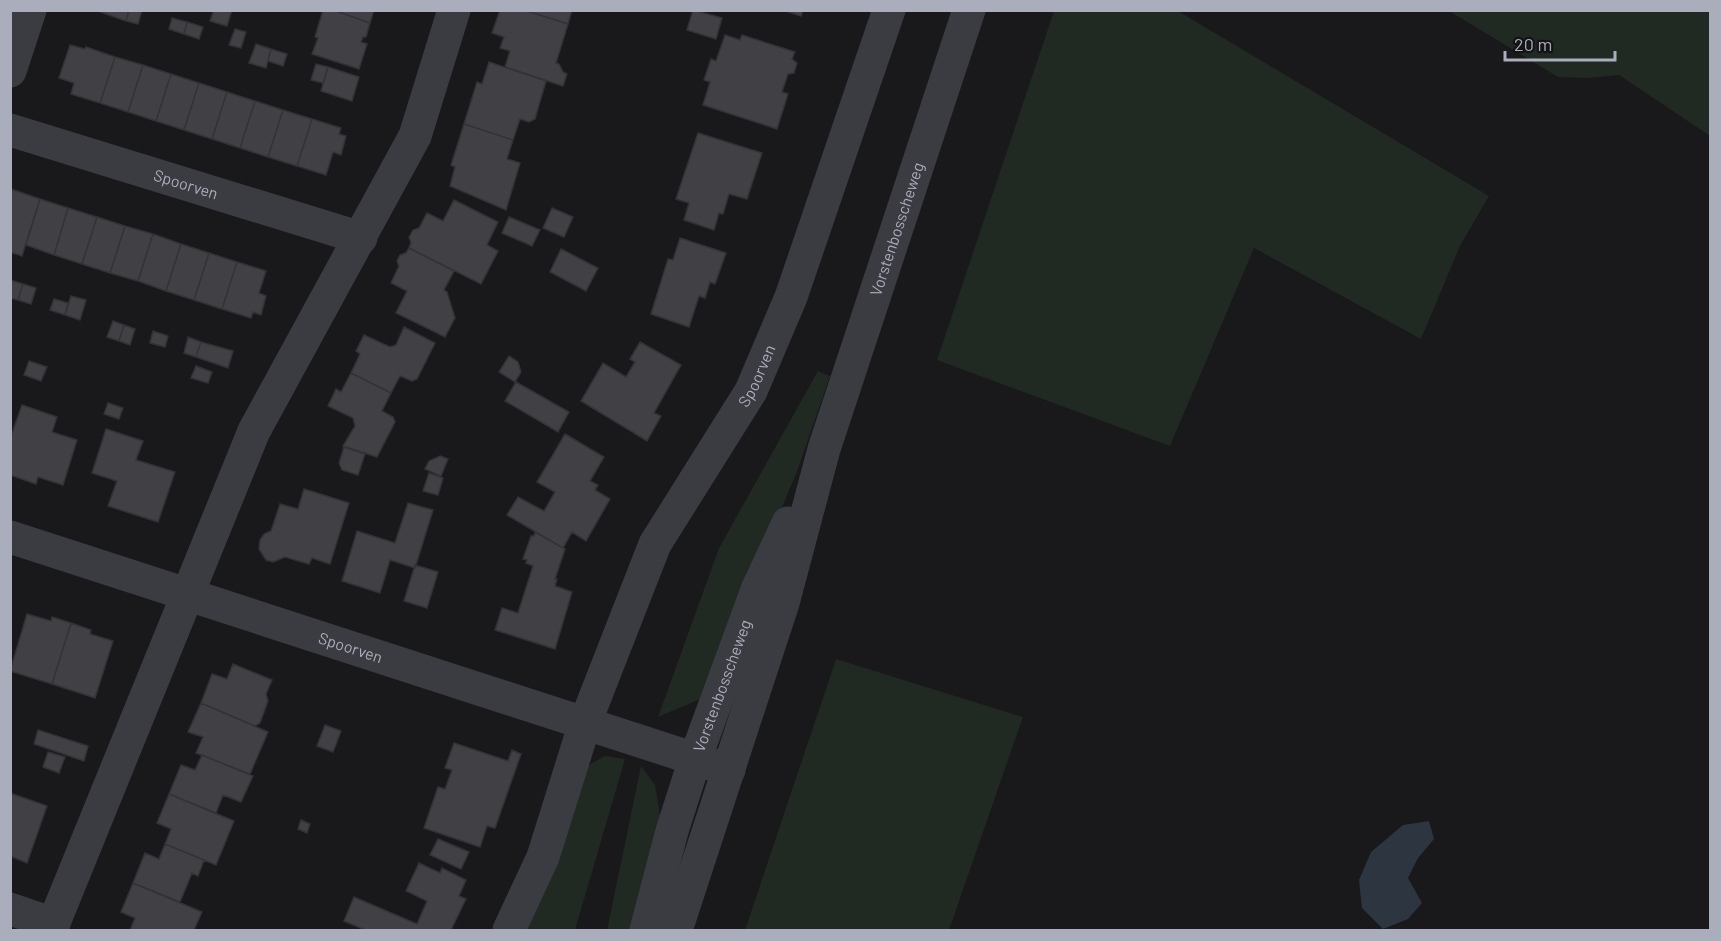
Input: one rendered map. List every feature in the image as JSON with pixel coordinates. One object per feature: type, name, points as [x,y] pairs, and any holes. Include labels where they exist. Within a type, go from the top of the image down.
[{"type":"street","points":[[10,71],[30,10]]},
{"type":"street","points":[[10,909],[52,927],[254,431],[415,136],[454,10]]},
{"type":"street","name":"Spoorven","points":[[509,930],[543,857],[585,723],[655,544],[751,391],[791,297],[889,10]]},
{"type":"street","name":"Vorstenbosscheweg","points":[[676,930],[783,603],[824,449],[969,10]]},
{"type":"street","name":"Spoorven","points":[[10,130],[361,238]]},
{"type":"street","name":"Vorstenbosscheweg","points":[[646,930],[672,831],[695,759],[757,590],[824,449]]},
{"type":"street","name":"Spoorven","points":[[10,537],[729,770]]},
{"type":"shaded area","points":[[1054,11],[1178,11],[1489,196],[1460,246],[1421,339],[1254,248],[1170,446],[937,360]]},
{"type":"shaded area","points":[[1449,11],[1710,11],[1710,136],[1619,75],[1589,78],[1558,77]]},
{"type":"shaded area","points":[[818,371],[830,376],[798,469],[703,698],[658,717],[719,548]]},
{"type":"shaded area","points":[[836,659],[1023,717],[949,930],[745,930]]},
{"type":"shaded area","points":[[605,756],[625,759],[575,930],[521,930],[581,773],[592,763]]},
{"type":"shaded area","points":[[641,766],[655,785],[663,834],[631,930],[607,930]]},
{"type":"shaded area","points":[[1429,821],[1434,839],[1418,858],[1408,878],[1422,903],[1408,919],[1383,929],[1362,908],[1359,880],[1371,852],[1403,825]]},
{"type":"building","points":[[95,10],[129,10],[126,21]]},
{"type":"building","points":[[129,10],[142,10],[138,24],[126,21]]},
{"type":"building","points":[[214,10],[232,10],[227,26],[210,21]]},
{"type":"building","points":[[323,10],[333,10],[370,23],[366,37],[363,37],[361,42],[367,44],[359,69],[312,54],[318,38],[315,37]]},
{"type":"building","points":[[333,10],[374,10],[370,23]]},
{"type":"building","points":[[500,10],[524,10],[568,24],[556,63],[567,74],[563,86],[505,67],[510,51],[500,48],[504,37],[492,33]]},
{"type":"building","points":[[524,10],[572,10],[568,24]]},
{"type":"building","points":[[693,10],[722,18],[716,39],[687,30]]},
{"type":"building","points":[[783,10],[803,10],[801,16]]},
{"type":"building","points":[[172,18],[187,22],[184,34],[169,29]]},
{"type":"building","points":[[187,22],[203,27],[199,39],[184,34]]},
{"type":"building","points":[[235,29],[246,32],[241,48],[229,45]]},
{"type":"building","points":[[725,35],[740,40],[742,35],[795,52],[792,59],[797,63],[794,73],[788,74],[782,92],[788,94],[777,129],[703,105],[710,82],[704,80],[711,59],[716,61]]},
{"type":"building","points":[[256,44],[271,49],[266,68],[249,63]]},
{"type":"building","points":[[70,45],[85,49],[86,47],[115,57],[100,103],[71,94],[74,83],[59,78]]},
{"type":"building","points":[[271,49],[287,54],[283,66],[268,61]]},
{"type":"building","points":[[115,57],[143,65],[128,112],[100,103]]},
{"type":"building","points":[[489,62],[546,81],[535,119],[529,122],[520,119],[513,140],[464,124],[477,82],[482,84]]},
{"type":"building","points":[[316,64],[328,67],[323,83],[311,80]]},
{"type":"building","points":[[143,65],[171,74],[156,121],[128,112]]},
{"type":"building","points":[[328,67],[359,77],[352,101],[321,91]]},
{"type":"building","points":[[171,74],[199,83],[184,130],[156,121]]},
{"type":"building","points":[[199,83],[227,92],[212,139],[184,130]]},
{"type":"building","points":[[227,92],[255,101],[240,148],[212,139]]},
{"type":"building","points":[[255,101],[283,110],[268,157],[240,148]]},
{"type":"building","points":[[283,110],[312,119],[297,166],[268,157]]},
{"type":"building","points":[[312,119],[341,128],[339,134],[346,136],[341,155],[333,152],[326,175],[297,166]]},
{"type":"building","points":[[464,124],[513,140],[507,159],[520,163],[506,210],[450,186],[455,167],[451,165]]},
{"type":"building","points":[[698,133],[762,153],[747,199],[729,194],[723,214],[719,213],[714,230],[684,220],[689,203],[676,199]]},
{"type":"building","points":[[11,189],[40,199],[22,256],[10,252]]},
{"type":"building","points":[[40,199],[68,208],[54,255],[26,245]]},
{"type":"building","points":[[454,200],[498,222],[487,245],[498,251],[481,284],[409,248],[411,243],[409,237],[413,230],[419,228],[427,213],[443,221]]},
{"type":"building","points":[[68,208],[97,217],[82,264],[54,255]]},
{"type":"building","points":[[552,208],[573,217],[564,237],[543,228]]},
{"type":"building","points":[[97,217],[125,226],[110,273],[82,264]]},
{"type":"building","points":[[509,217],[540,230],[532,246],[502,233]]},
{"type":"building","points":[[125,226],[153,234],[138,281],[110,273]]},
{"type":"building","points":[[153,234],[181,244],[166,291],[138,281]]},
{"type":"building","points":[[680,238],[726,253],[715,284],[710,282],[705,298],[699,296],[689,327],[651,314],[668,259],[673,260]]},
{"type":"building","points":[[181,244],[209,253],[194,300],[166,291]]},
{"type":"building","points":[[409,248],[454,271],[444,290],[447,292],[455,318],[445,337],[396,313],[407,291],[391,283],[399,266],[397,261],[400,255],[406,253]]},
{"type":"building","points":[[561,249],[598,268],[586,291],[550,272]]},
{"type":"building","points":[[209,253],[237,262],[222,309],[194,300]]},
{"type":"building","points":[[237,262],[266,271],[259,293],[266,296],[261,315],[253,312],[251,318],[222,309]]},
{"type":"building","points":[[10,280],[23,284],[18,300],[10,298]]},
{"type":"building","points":[[23,284],[36,288],[31,304],[18,300]]},
{"type":"building","points":[[71,296],[86,300],[80,320],[65,315]]},
{"type":"building","points":[[54,299],[68,303],[65,315],[50,310]]},
{"type":"building","points":[[113,321],[124,325],[119,341],[107,337]]},
{"type":"building","points":[[124,325],[135,329],[130,345],[119,341]]},
{"type":"building","points":[[404,327],[435,343],[417,379],[412,381],[400,376],[391,393],[351,373],[360,354],[356,351],[364,335],[390,347],[396,345]]},
{"type":"building","points":[[153,331],[168,336],[165,347],[150,343]]},
{"type":"building","points":[[188,337],[201,342],[196,357],[184,353]]},
{"type":"building","points":[[201,342],[233,351],[228,368],[196,357]]},
{"type":"building","points":[[640,342],[681,365],[654,413],[661,416],[647,441],[581,401],[603,363],[626,377],[635,362],[630,359]]},
{"type":"building","points":[[509,356],[518,362],[521,372],[515,382],[499,372]]},
{"type":"building","points":[[29,361],[47,367],[41,381],[24,375]]},
{"type":"building","points":[[196,366],[212,372],[208,383],[191,378]]},
{"type":"building","points":[[351,373],[391,393],[382,411],[393,417],[395,422],[377,457],[343,446],[355,426],[353,418],[328,406],[336,389],[341,392]]},
{"type":"building","points":[[516,382],[569,412],[558,432],[505,401]]},
{"type":"building","points":[[108,403],[123,408],[119,419],[104,414]]},
{"type":"building","points":[[22,405],[57,417],[52,432],[77,440],[63,485],[38,477],[36,484],[10,475],[10,439]]},
{"type":"building","points":[[106,429],[143,441],[136,460],[175,472],[158,522],[108,506],[117,481],[92,473]]},
{"type":"building","points":[[565,434],[604,457],[590,481],[598,485],[595,490],[610,499],[586,541],[572,532],[563,548],[507,515],[518,497],[544,511],[555,492],[537,482]]},
{"type":"building","points":[[344,447],[365,454],[358,475],[342,470],[339,463]]},
{"type":"building","points":[[440,456],[448,459],[441,476],[425,469],[429,461]]},
{"type":"building","points":[[429,473],[443,478],[438,495],[423,491]]},
{"type":"building","points":[[304,489],[349,503],[330,564],[312,558],[309,564],[285,557],[273,562],[266,560],[259,549],[260,540],[264,534],[271,531],[280,504],[298,509]]},
{"type":"building","points":[[408,503],[433,510],[415,568],[390,560],[380,593],[342,581],[357,531],[395,543]]},
{"type":"building","points":[[535,532],[565,549],[555,579],[557,579],[555,586],[572,592],[555,649],[495,630],[502,608],[518,613],[533,566],[523,559],[531,536],[534,536]]},
{"type":"building","points":[[415,565],[438,572],[427,608],[404,601]]},
{"type":"building","points":[[27,614],[51,621],[52,617],[71,623],[52,684],[10,671]]},
{"type":"building","points":[[71,623],[91,630],[90,634],[113,641],[95,698],[52,684]]},
{"type":"building","points":[[233,664],[272,680],[266,694],[268,701],[260,723],[255,726],[201,703],[212,674],[227,679]]},
{"type":"building","points":[[201,703],[268,732],[250,774],[196,753],[203,737],[188,732]]},
{"type":"building","points":[[325,725],[341,731],[333,752],[317,746]]},
{"type":"building","points":[[38,730],[88,746],[84,761],[34,744]]},
{"type":"building","points":[[454,743],[508,761],[512,750],[521,754],[495,828],[487,826],[480,847],[424,828],[438,787],[445,789],[452,770],[445,768]]},
{"type":"building","points":[[48,752],[65,757],[59,773],[43,767]]},
{"type":"building","points":[[202,755],[253,776],[241,802],[223,795],[216,813],[169,794],[181,765],[195,770]]},
{"type":"building","points":[[10,793],[47,806],[27,863],[10,856]]},
{"type":"building","points":[[169,794],[234,821],[216,865],[165,844],[171,829],[157,823]]},
{"type":"building","points":[[301,820],[310,824],[307,833],[298,829]]},
{"type":"building","points":[[438,839],[469,852],[461,869],[430,855]]},
{"type":"building","points":[[165,844],[204,860],[198,876],[192,873],[180,902],[133,883],[145,853],[159,859]]},
{"type":"building","points":[[419,863],[440,873],[442,868],[466,880],[459,896],[466,899],[451,930],[365,930],[344,921],[354,897],[417,924],[427,901],[406,891]]},
{"type":"building","points":[[133,883],[202,912],[194,930],[130,930],[135,918],[121,912]]}]
